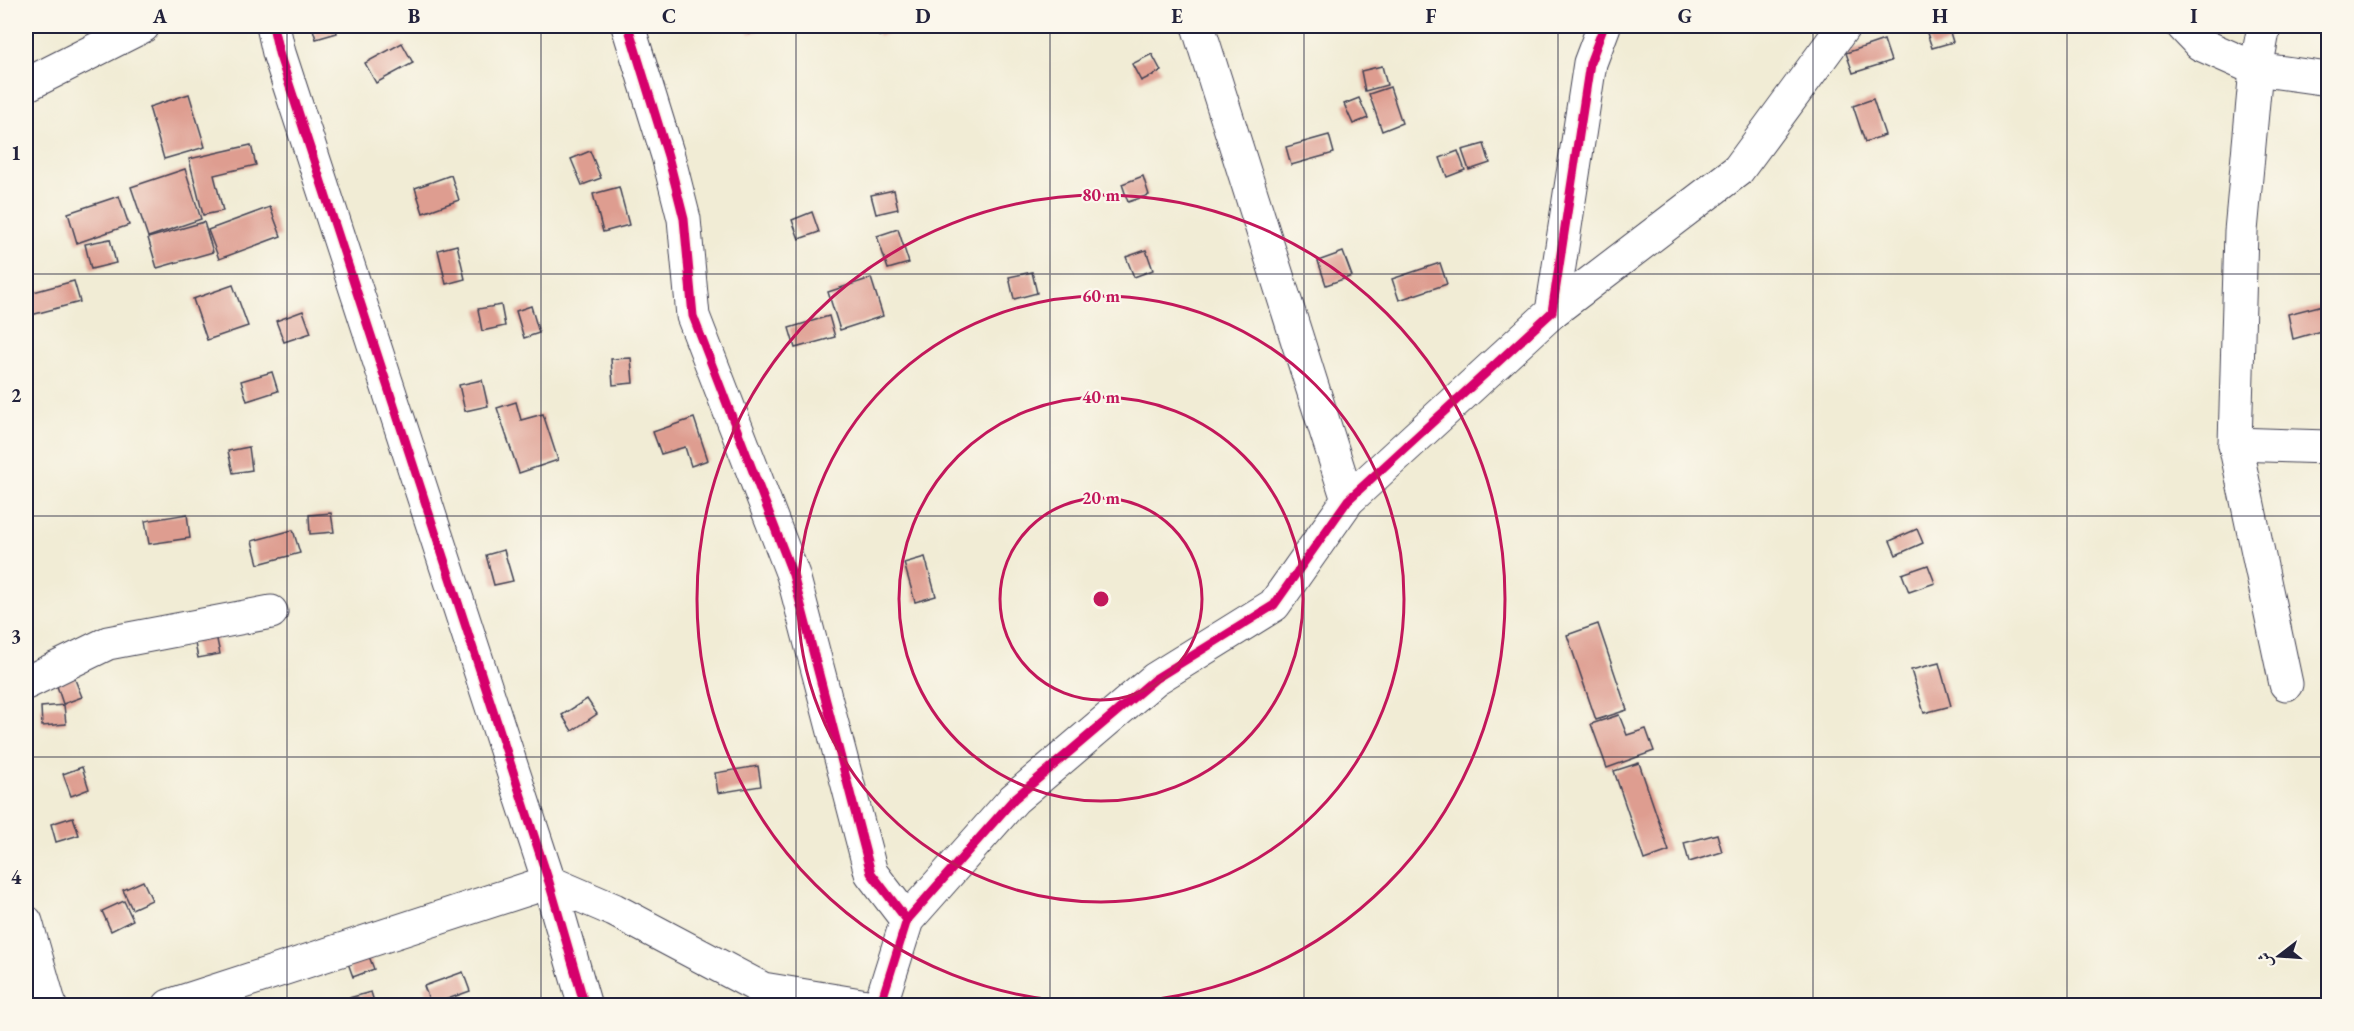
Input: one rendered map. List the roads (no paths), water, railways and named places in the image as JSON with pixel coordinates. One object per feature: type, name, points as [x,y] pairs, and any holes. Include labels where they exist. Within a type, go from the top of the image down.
[{"type":"street","points":[[26,85],[143,26]]},
{"type":"street","points":[[273,26],[279,53],[549,882],[585,1005]]},
{"type":"street","points":[[628,26],[668,156],[684,219],[693,316],[793,575],[871,873],[907,920]]},
{"type":"street","points":[[1198,26],[1348,500]]},
{"type":"street","points":[[1552,312],[1590,63],[1604,26]]},
{"type":"street","points":[[880,1005],[907,920],[1014,799],[1155,679],[1274,605],[1348,500],[1552,312],[1738,170],[1845,26]]},
{"type":"street","points":[[2183,26],[2200,44],[2256,69],[2328,79]]},
{"type":"street","points":[[2264,26],[2256,69],[2241,231],[2235,444],[2286,684]]},
{"type":"street","points":[[2235,444],[2328,447]]},
{"type":"street","points":[[26,683],[108,643],[271,612]]},
{"type":"street","points":[[169,1005],[549,882],[614,910],[763,989],[867,1005]]},
{"type":"street","points":[[26,922],[50,1005]]}]
